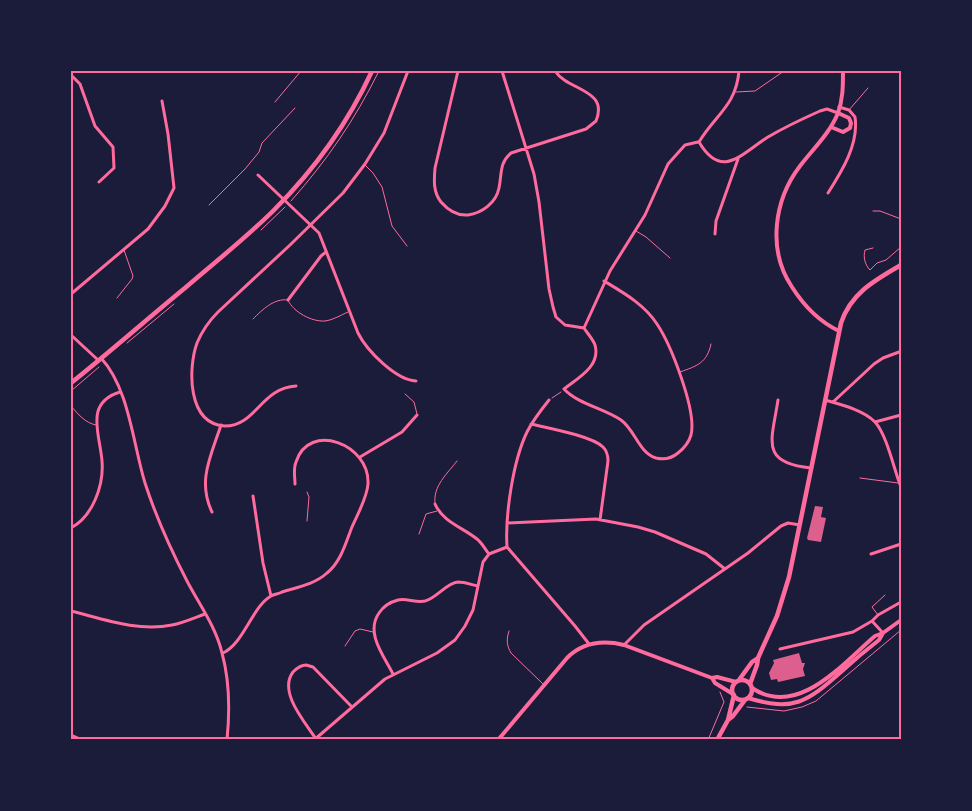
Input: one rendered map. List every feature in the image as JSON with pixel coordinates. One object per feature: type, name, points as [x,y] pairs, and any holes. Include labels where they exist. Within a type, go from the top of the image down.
[{"type":"main road","points":[[71,383],[253,230],[284,200],[329,145],[353,108],[372,71]]},
{"type":"main road","points":[[728,720],[752,694],[751,686],[758,658],[784,597],[839,331],[846,310],[854,297],[868,285],[901,265]]},
{"type":"main road","points":[[717,740],[728,720],[733,695],[732,687],[752,662],[758,658]]},
{"type":"main road","points":[[738,681],[746,681],[751,686]]},
{"type":"main road","points":[[733,695],[738,699],[746,699]]},
{"type":"street","points":[[296,386],[283,388],[269,395],[244,421],[231,425],[221,425],[203,416],[193,393],[192,363],[201,335],[209,321],[342,193],[365,164],[384,133],[408,71]]},
{"type":"street","points":[[458,71],[435,168],[435,189],[439,199],[446,207],[461,215],[479,212],[486,208],[494,199],[499,189],[500,172],[506,157],[511,153],[586,129],[596,121],[598,110],[596,101],[592,96],[563,80],[555,71]]},
{"type":"street","points":[[502,71],[526,148],[540,202],[553,307],[556,316],[565,325],[584,328],[595,344],[596,354],[590,369],[564,389],[570,395],[609,413],[627,425],[647,453],[655,458],[667,459],[680,451],[691,437],[691,418],[680,372],[669,344],[657,323],[641,306],[604,281]]},
{"type":"street","points":[[584,328],[604,281],[645,215],[668,164],[685,145],[699,142],[707,128],[726,108],[736,92],[739,71]]},
{"type":"street","points":[[839,331],[821,321],[803,303],[787,280],[778,256],[776,232],[781,200],[788,184],[831,127],[838,113],[843,93],[843,71]]},
{"type":"street","points":[[71,75],[80,84],[95,126],[113,147],[114,168],[100,182]]},
{"type":"street","points":[[71,294],[148,229],[165,206],[174,188],[162,101]]},
{"type":"street","points":[[828,192],[841,171],[855,139],[855,117],[849,110],[839,107]]},
{"type":"street","points":[[699,142],[704,152],[715,160],[726,162],[738,159],[766,138],[827,109],[849,118],[851,123],[850,128],[843,132],[831,127]]},
{"type":"street","points":[[715,234],[716,221],[738,159]]},
{"type":"street","points":[[258,175],[319,233],[361,338],[372,353],[401,376],[416,381]]},
{"type":"street","points":[[288,300],[326,252]]},
{"type":"street","points":[[71,334],[100,359],[111,373],[120,392],[140,464],[159,521],[223,654],[229,691],[227,740]]},
{"type":"street","points":[[832,402],[874,364],[883,358],[900,352]]},
{"type":"street","points":[[71,528],[79,523],[88,513],[96,498],[101,482],[102,462],[97,426],[101,405],[111,395],[120,392]]},
{"type":"street","points":[[549,400],[531,424],[522,443],[517,461],[508,523],[507,548],[589,644]]},
{"type":"street","points":[[778,400],[771,444],[773,453],[786,463],[811,468]]},
{"type":"street","points":[[825,400],[852,408],[875,422],[885,441],[900,485]]},
{"type":"street","points":[[360,457],[399,434],[411,424],[417,414]]},
{"type":"street","points":[[875,422],[901,415]]},
{"type":"street","points":[[531,424],[591,440],[604,448],[608,455],[608,461],[600,520]]},
{"type":"street","points":[[212,512],[206,498],[205,480],[221,425]]},
{"type":"street","points":[[223,654],[233,647],[259,609],[271,596],[316,581],[327,574],[337,562],[367,487],[367,473],[360,457],[350,448],[340,443],[326,440],[314,443],[304,449],[296,460],[294,470],[295,484]]},
{"type":"street","points":[[253,496],[263,563],[271,596]]},
{"type":"street","points":[[435,504],[444,518],[477,539],[489,554]]},
{"type":"street","points":[[508,523],[600,520],[655,532],[706,554],[725,568]]},
{"type":"street","points":[[624,645],[644,625],[704,585],[783,525],[800,525]]},
{"type":"street","points":[[871,554],[901,544]]},
{"type":"street","points":[[352,707],[311,666],[304,665],[297,668],[290,678],[290,696],[315,739],[352,707],[375,687],[393,674],[437,654],[455,640],[471,614],[481,567],[489,554],[507,548]]},
{"type":"street","points":[[393,674],[373,632],[375,618],[382,609],[391,602],[401,600],[425,601],[455,583],[478,586]]},
{"type":"street","points":[[780,649],[854,632],[901,602]]},
{"type":"street","points":[[71,610],[148,628],[173,625],[205,614]]},
{"type":"street","points":[[751,686],[764,695],[778,698],[795,696],[822,681],[875,636],[883,633],[901,620]]},
{"type":"street","points":[[872,621],[883,633]]},
{"type":"street","points":[[746,699],[781,705],[793,704],[806,699],[822,688],[879,640],[883,633]]},
{"type":"street","points":[[498,740],[571,654],[589,644],[606,642],[624,645],[712,678],[717,677],[738,681]]},
{"type":"street","points":[[712,678],[733,695]]},
{"type":"street","points":[[71,735],[82,740]]},
{"type":"lane","points":[[275,102],[301,71]]},
{"type":"lane","points":[[736,92],[755,91],[784,71]]},
{"type":"lane","points":[[849,110],[868,88]]},
{"type":"lane","points":[[209,205],[245,170],[259,152],[262,144],[295,108]]},
{"type":"lane","points":[[365,164],[382,187],[392,226],[408,246]]},
{"type":"lane","points":[[874,211],[901,219]]},
{"type":"lane","points":[[635,230],[646,236],[670,258]]},
{"type":"lane","points":[[873,248],[865,250],[864,254],[865,262],[870,270],[877,263],[886,260],[901,247]]},
{"type":"lane","points":[[117,298],[133,276],[124,249]]},
{"type":"lane","points":[[253,319],[265,308],[284,299],[288,300],[290,306],[297,312],[320,320],[329,320],[350,311]]},
{"type":"lane","points":[[680,372],[704,361],[709,355],[711,344]]},
{"type":"lane","points":[[405,394],[414,402],[417,414]]},
{"type":"lane","points":[[71,406],[83,419],[97,426]]},
{"type":"lane","points":[[435,504],[434,494],[437,487],[457,461]]},
{"type":"lane","points":[[860,478],[900,485]]},
{"type":"lane","points":[[307,492],[309,497],[307,521]]},
{"type":"lane","points":[[419,534],[426,514],[438,510]]},
{"type":"lane","points":[[878,615],[872,607],[885,595]]},
{"type":"lane","points":[[345,646],[355,631],[366,630],[373,632]]},
{"type":"lane","points":[[509,632],[507,639],[508,648],[511,653],[544,684]]},
{"type":"path","points":[[549,400],[564,389]]},
{"type":"path","points":[[708,740],[724,702],[718,690]]},
{"type":"building","points":[[815,506],[823,507],[821,517],[826,518],[821,542],[808,540],[807,538]]},
{"type":"building","points":[[799,653],[802,663],[805,663],[803,669],[805,676],[778,682],[777,679],[771,680],[769,673],[774,663],[773,660]]}]
